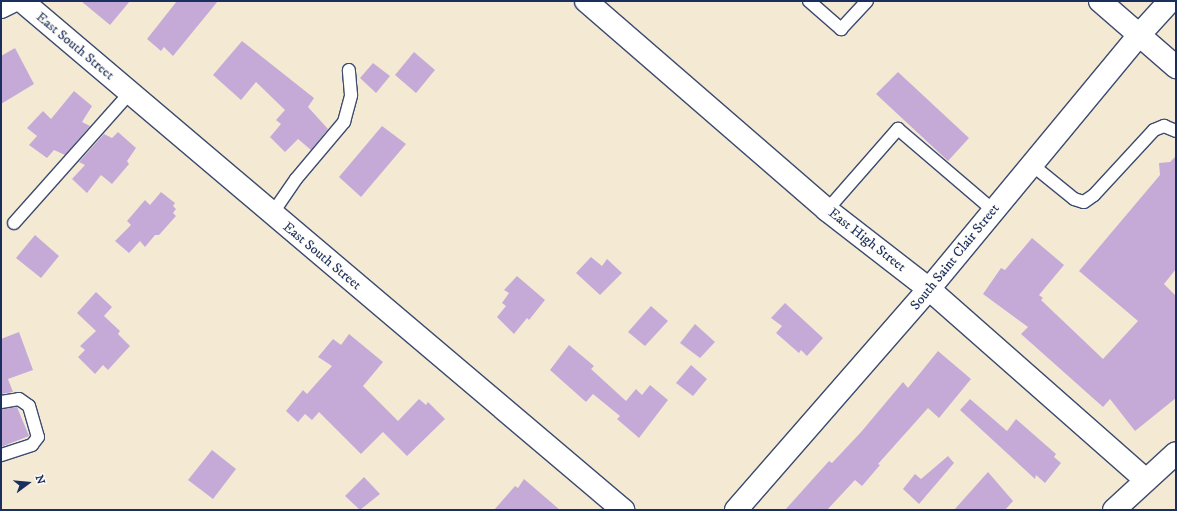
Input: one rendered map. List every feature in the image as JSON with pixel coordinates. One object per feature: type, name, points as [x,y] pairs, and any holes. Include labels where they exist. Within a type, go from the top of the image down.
[{"type":"street","points":[[1,7],[13,1]]},
{"type":"street","name":"East South Street","points":[[22,1],[623,510]]},
{"type":"street","name":"East High Street","points":[[586,1],[827,210],[929,289],[1146,480]]},
{"type":"street","points":[[1100,1],[1176,67]]},
{"type":"street","name":"South Saint Clair Street","points":[[736,510],[929,289],[1031,164],[1139,35],[1170,1]]},
{"type":"street","points":[[1114,510],[1176,453]]},
{"type":"lane","points":[[809,1],[841,29],[867,1]]},
{"type":"lane","points":[[272,214],[296,180],[344,122],[352,95],[349,70]]},
{"type":"lane","points":[[14,223],[130,93]]},
{"type":"lane","points":[[1031,164],[1074,199],[1084,202],[1094,195],[1154,130],[1164,126],[1176,131]]},
{"type":"lane","points":[[827,210],[898,129],[993,210]]},
{"type":"lane","points":[[1,402],[19,399],[29,406],[38,437],[32,445],[1,456]]},
{"type":"building","points":[[81,1],[130,1],[110,25]]},
{"type":"building","points":[[177,1],[218,1],[173,56],[164,47],[161,51],[147,39]]},
{"type":"building","points":[[242,41],[314,98],[308,107],[328,129],[311,150],[298,139],[285,152],[270,137],[281,124],[276,120],[285,110],[256,82],[241,100],[213,75]]},
{"type":"building","points":[[15,48],[34,84],[1,104],[1,56]]},
{"type":"building","points":[[414,52],[435,70],[416,93],[395,75]]},
{"type":"building","points":[[373,63],[390,76],[376,93],[360,78]]},
{"type":"building","points":[[898,72],[969,138],[948,161],[876,94]]},
{"type":"building","points":[[74,91],[92,106],[82,122],[90,126],[65,155],[54,150],[47,158],[29,145],[37,136],[27,128],[43,111],[51,119]]},
{"type":"building","points":[[382,126],[406,144],[361,197],[339,177]]},
{"type":"building","points":[[118,132],[136,148],[127,161],[129,164],[112,184],[101,175],[87,193],[72,179],[85,165],[79,162],[104,134],[112,138]]},
{"type":"building","points":[[1176,156],[1176,269],[1164,284],[1176,296],[1176,398],[1135,431],[1110,399],[1103,407],[1021,334],[1028,327],[983,294],[1001,268],[1005,270],[1032,238],[1064,265],[1039,295],[1043,298],[1041,300],[1103,359],[1138,321],[1079,271],[1160,175],[1159,163],[1170,162]]},
{"type":"building","points":[[161,192],[175,203],[173,206],[176,209],[173,213],[176,216],[159,235],[155,235],[145,247],[140,241],[129,253],[115,241],[131,225],[127,221],[145,200],[150,205]]},
{"type":"building","points":[[35,235],[59,256],[41,278],[16,258]]},
{"type":"building","points":[[591,257],[602,266],[607,259],[622,273],[600,295],[576,273]]},
{"type":"building","points":[[517,276],[545,300],[529,320],[527,318],[514,334],[497,317],[506,306],[502,303],[509,293],[504,290]]},
{"type":"building","points":[[96,292],[112,307],[104,316],[120,331],[118,334],[130,346],[108,370],[103,365],[95,374],[78,357],[85,350],[80,346],[96,331],[77,313]]},
{"type":"building","points":[[785,303],[823,338],[807,356],[801,350],[799,353],[776,333],[782,326],[771,318]]},
{"type":"building","points":[[651,306],[668,321],[645,346],[628,332]]},
{"type":"building","points":[[695,324],[715,342],[700,358],[680,343]]},
{"type":"building","points":[[19,332],[33,370],[8,379],[13,392],[1,394],[1,339]]},
{"type":"building","points":[[349,334],[383,362],[363,386],[398,421],[419,399],[426,405],[428,402],[445,419],[407,456],[383,432],[361,454],[319,412],[312,420],[305,414],[298,422],[286,411],[303,390],[307,394],[332,366],[318,357],[333,339],[341,345]]},
{"type":"building","points":[[569,345],[594,366],[591,369],[626,401],[636,389],[642,395],[650,385],[668,400],[639,438],[617,419],[620,416],[593,394],[586,402],[550,370]]},
{"type":"building","points":[[938,351],[971,379],[939,418],[928,408],[878,464],[880,465],[862,486],[855,480],[827,510],[785,510],[829,461],[832,463],[862,431],[903,382],[908,388]]},
{"type":"building","points":[[691,365],[707,379],[693,396],[676,383]]},
{"type":"building","points":[[970,399],[1007,431],[1016,419],[1056,454],[1054,457],[1061,463],[1045,483],[1036,475],[1035,479],[960,410]]},
{"type":"building","points":[[17,407],[29,436],[1,447],[1,409]]},
{"type":"building","points":[[212,450],[236,469],[213,499],[188,480]]},
{"type":"building","points":[[948,456],[954,463],[919,504],[903,489],[915,474],[921,479]]},
{"type":"building","points":[[988,472],[1013,501],[1005,510],[954,510]]},
{"type":"building","points":[[364,477],[380,494],[360,510],[345,496]]},
{"type":"building","points":[[524,479],[560,510],[494,510],[515,486],[518,488]]}]
